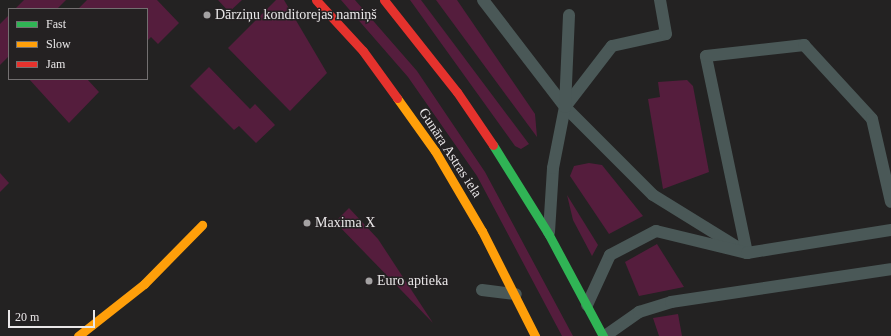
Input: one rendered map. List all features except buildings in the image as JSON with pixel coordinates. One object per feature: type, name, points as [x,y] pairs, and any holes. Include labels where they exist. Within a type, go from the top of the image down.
[{"type":"main road","name":"Gunāra Astras iela","points":[[316,0],[363,51],[436,151],[516,294],[535,336]]},
{"type":"main road","points":[[384,0],[456,92],[549,235],[604,336]]},
{"type":"main road","points":[[78,336],[144,284],[202,225]]},
{"type":"lane","points":[[483,0],[564,107],[653,195],[747,253]]},
{"type":"lane","points":[[564,107],[612,46],[666,34],[660,0]]},
{"type":"lane","points":[[549,235],[553,168],[564,107],[569,15]]},
{"type":"lane","points":[[747,253],[706,56],[804,45],[872,119],[891,202]]},
{"type":"lane","points":[[587,305],[610,255],[656,231],[747,253],[891,230]]},
{"type":"lane","points":[[604,336],[639,312],[671,302],[891,269]]},
{"type":"lane","points":[[482,290],[516,294]]},
{"type":"shaded area","points":[[24,0],[66,0],[58,8],[16,8]]},
{"type":"shaded area","points":[[87,0],[157,0],[179,23],[158,44],[151,37],[148,40],[148,8],[79,8]]},
{"type":"shaded area","points":[[218,0],[242,0],[229,12]]},
{"type":"shaded area","points":[[276,0],[284,0],[327,73],[290,111],[228,48]]},
{"type":"shaded area","points":[[341,0],[355,0],[417,71],[485,172],[573,336],[562,336],[477,176],[408,77]]},
{"type":"shaded area","points":[[410,0],[421,0],[529,144],[521,149],[515,146]]},
{"type":"shaded area","points":[[436,0],[457,0],[535,114],[537,137]]},
{"type":"shaded area","points":[[8,16],[8,57],[0,65],[0,24]]},
{"type":"shaded area","points":[[209,67],[250,109],[255,104],[275,125],[256,143],[239,126],[234,130],[190,86]]},
{"type":"shaded area","points":[[30,80],[88,80],[99,92],[69,123]]},
{"type":"shaded area","points":[[687,80],[693,86],[709,172],[663,189],[648,99],[660,97],[658,82]]},
{"type":"shaded area","points":[[589,163],[602,165],[643,216],[609,234],[570,176],[574,166]]},
{"type":"shaded area","points":[[0,173],[9,183],[0,192]]},
{"type":"shaded area","points":[[567,195],[598,245],[592,256],[573,220]]},
{"type":"shaded area","points":[[349,208],[378,239],[433,323],[335,222]]},
{"type":"shaded area","points":[[657,244],[684,287],[639,296],[625,262]]},
{"type":"shaded area","points":[[678,314],[682,336],[659,336],[653,318]]},
{"type":"traffic: fast","points":[[493,145],[549,235],[603,336]]},
{"type":"traffic: slow","points":[[397,98],[435,151],[482,231],[535,336]]},
{"type":"traffic: slow","points":[[78,336],[144,284],[202,225]]},
{"type":"traffic: jam","points":[[316,0],[363,51],[397,98]]},
{"type":"traffic: jam","points":[[384,0],[457,92],[493,145]]},
{"type":"place","name":"Dārziņu konditorejas namiņš","points":[[207,15]]},
{"type":"place","name":"Maxima X","points":[[307,223]]},
{"type":"place","name":"Euro aptieka","points":[[369,281]]}]
